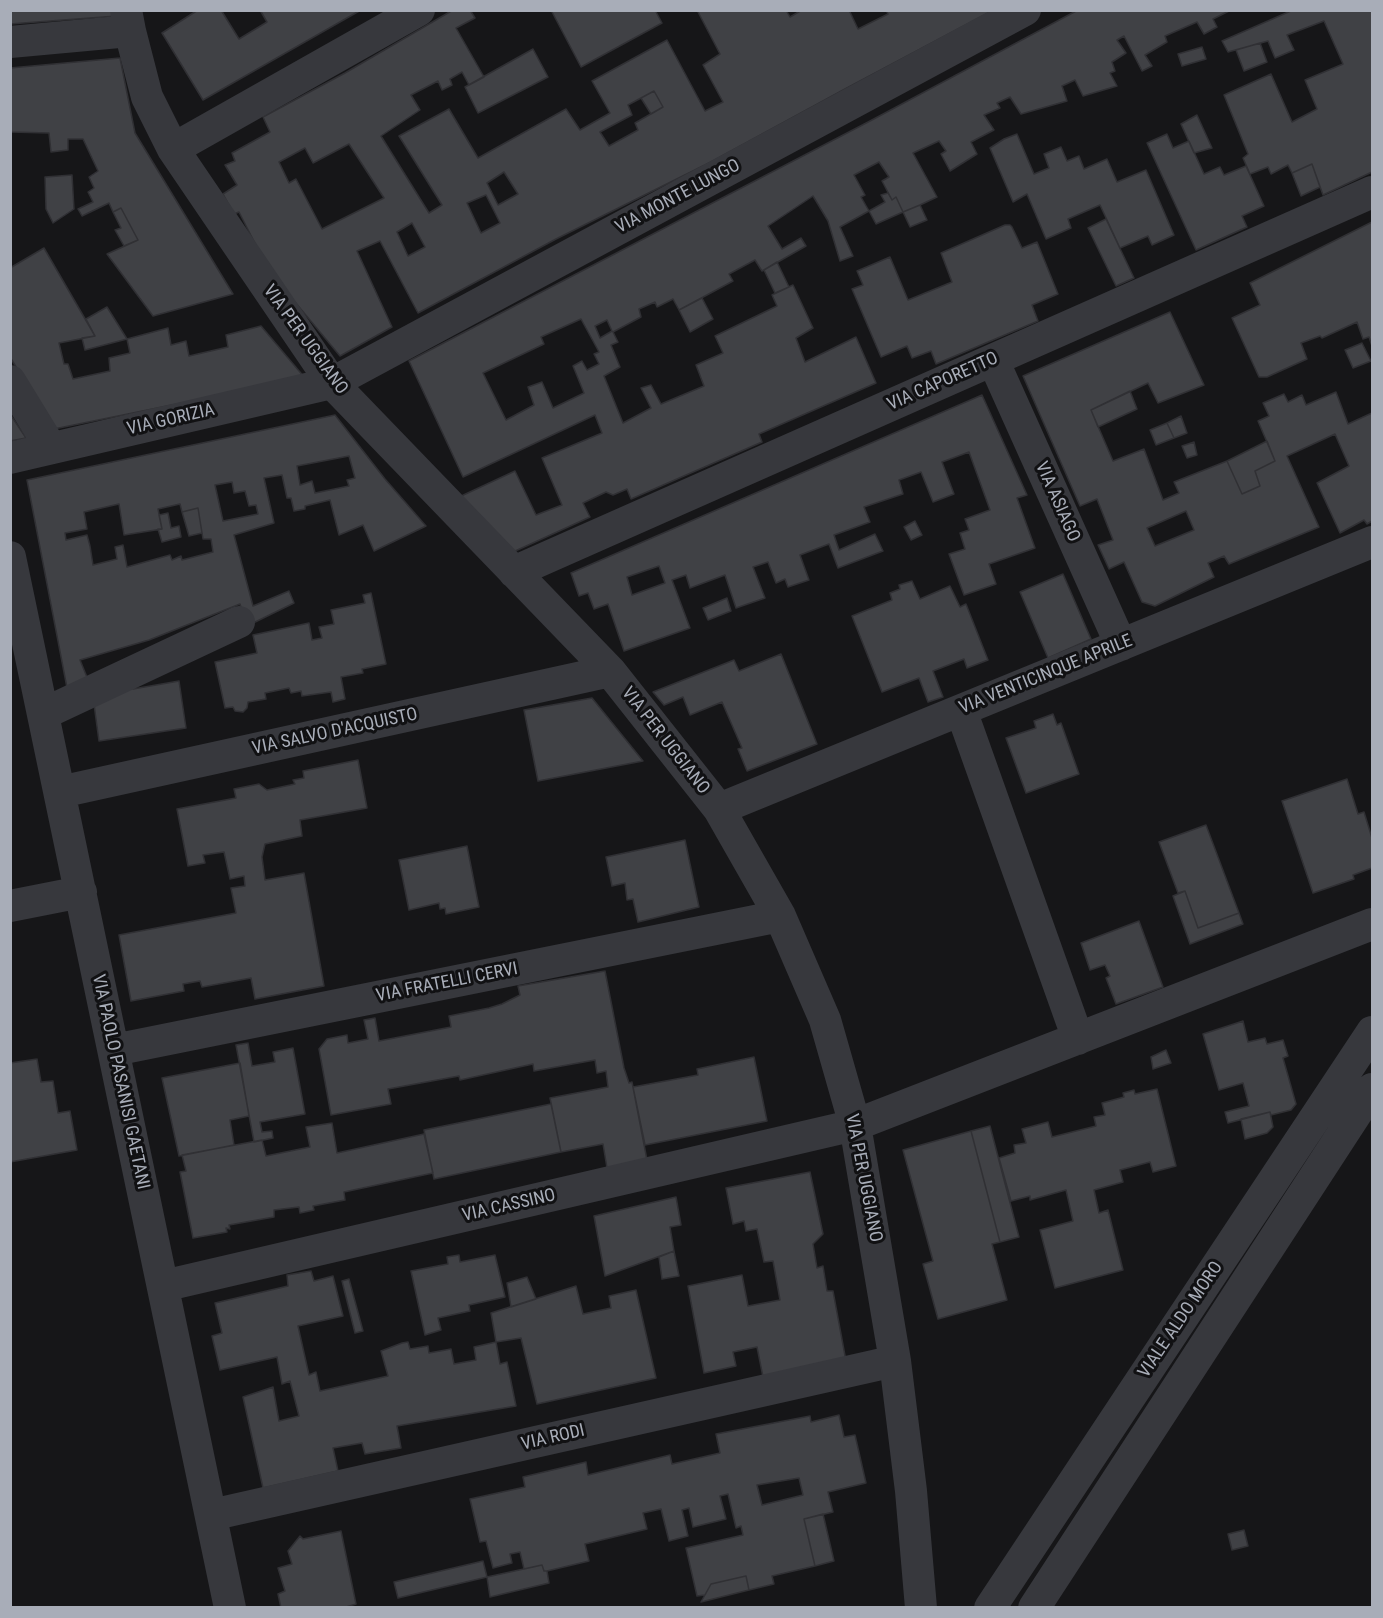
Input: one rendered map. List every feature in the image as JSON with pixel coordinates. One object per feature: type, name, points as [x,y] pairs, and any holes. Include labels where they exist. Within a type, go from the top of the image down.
[{"type":"street","points":[[172,149],[419,10]]},
{"type":"street","name":"VIA MONTE LUNGO","points":[[332,383],[1024,10]]},
{"type":"street","points":[[10,42],[128,21]]},
{"type":"street","name":"VIA PER UGGIANO","points":[[128,21],[147,97],[172,149],[332,383],[610,671],[719,809],[780,916],[825,1020],[855,1125],[895,1361],[911,1491],[921,1608]]},
{"type":"street","name":"VIA CAPORETTO","points":[[514,572],[1372,192]]},
{"type":"street","name":"VIA ASIAGO","points":[[993,360],[1121,645]]},
{"type":"street","points":[[10,381],[51,448]]},
{"type":"street","name":"VIA GORIZIA","points":[[10,458],[332,383]]},
{"type":"street","name":"VIA VENTICINQUE APRILE","points":[[719,809],[1372,542]]},
{"type":"street","name":"VIA PAOLO PASANISI GAETANI","points":[[10,557],[230,1608]]},
{"type":"street","points":[[43,714],[239,622]]},
{"type":"street","name":"VIA SALVO D'ACQUISTO","points":[[60,792],[610,671]]},
{"type":"street","points":[[961,710],[1078,1039]]},
{"type":"street","points":[[10,906],[81,892]]},
{"type":"street","name":"VIA FRATELLI CERVI","points":[[114,1050],[780,916]]},
{"type":"street","name":"VIA CASSINO","points":[[163,1286],[855,1125],[1372,924]]},
{"type":"street","name":"VIALE ALDO MORO","points":[[990,1608],[1372,1032]]},
{"type":"street","name":"VIALE ALDO MORO","points":[[1034,1608],[1372,1089]]},
{"type":"street","name":"VIA RODI","points":[[210,1515],[895,1361]]},
{"type":"building","points":[[10,10],[115,10],[117,16],[10,24]]},
{"type":"building","points":[[198,10],[221,10],[239,39],[267,22],[260,10],[361,10],[203,100],[162,33]]},
{"type":"building","points":[[453,10],[470,10],[475,18],[456,28],[484,77],[469,85],[462,72],[450,79],[452,85],[442,90],[438,81],[411,95],[420,110],[381,136],[429,213],[442,205],[399,136],[449,109],[478,158],[566,109],[580,130],[610,113],[592,81],[667,40],[705,111],[723,102],[703,65],[720,54],[697,10],[786,10],[790,17],[802,10],[849,10],[858,29],[888,14],[886,10],[994,10],[711,162],[556,239],[418,313],[380,241],[357,251],[392,327],[340,356],[269,271],[239,212],[234,214],[223,194],[237,185],[225,165],[235,161],[232,153],[270,132],[263,117],[345,73]],"holes":[[[654,91],[663,107],[635,123],[638,130],[609,146],[600,132],[632,115],[628,105]],[[349,144],[384,198],[322,229],[296,179],[289,183],[279,162],[305,148],[313,163]],[[504,172],[518,194],[498,205],[487,183]],[[486,195],[500,223],[481,233],[467,203]],[[412,223],[425,247],[408,256],[397,232]]]},
{"type":"building","points":[[551,10],[655,10],[662,23],[581,67]]},
{"type":"building","points":[[1078,10],[1229,11],[1213,19],[1217,27],[1204,34],[1197,22],[1165,36],[1167,42],[1145,55],[1152,66],[1142,71],[1124,36],[1117,40],[1126,53],[1112,62],[1115,71],[1110,73],[1117,86],[1083,96],[1075,80],[1062,86],[1067,101],[1021,114],[1010,97],[997,103],[1000,108],[984,115],[994,130],[971,142],[977,154],[950,171],[941,154],[946,151],[939,141],[913,153],[937,197],[920,205],[903,212],[896,197],[892,200],[882,181],[889,177],[879,162],[854,175],[865,195],[861,197],[869,211],[840,227],[853,256],[840,261],[828,221],[813,196],[768,226],[782,249],[801,238],[806,246],[762,271],[755,260],[729,274],[733,281],[679,310],[673,299],[657,307],[655,302],[639,309],[641,317],[613,332],[618,342],[611,345],[620,367],[604,376],[623,423],[651,408],[641,388],[651,385],[661,404],[704,386],[696,365],[723,353],[715,336],[777,306],[772,295],[793,285],[813,328],[796,338],[805,362],[856,337],[876,383],[759,434],[762,442],[631,499],[627,489],[613,495],[606,492],[583,503],[590,517],[513,552],[457,498],[515,471],[536,515],[562,505],[542,458],[602,433],[595,415],[463,477],[409,361]],"holes":[[[581,319],[599,352],[594,354],[599,364],[587,370],[582,361],[573,366],[584,393],[553,408],[542,382],[528,387],[534,405],[506,420],[483,373],[544,344],[541,337]],[[607,320],[612,331],[600,338],[595,326]]]},
{"type":"building","points":[[1293,10],[1372,10],[1372,172],[1323,195],[1312,164],[1292,173],[1288,165],[1271,174],[1268,167],[1250,174],[1243,158],[1248,154],[1224,95],[1271,74],[1292,122],[1317,109],[1305,80],[1343,64],[1324,21],[1287,35],[1294,50],[1275,58],[1268,41],[1228,52],[1222,41]]},
{"type":"building","points":[[1260,43],[1267,62],[1244,71],[1236,50]]},
{"type":"building","points":[[1202,47],[1206,59],[1182,66],[1178,54]]},
{"type":"building","points":[[533,49],[548,77],[478,113],[465,87]]},
{"type":"building","points":[[120,58],[135,133],[233,294],[153,316],[107,254],[138,240],[121,208],[113,212],[109,203],[82,216],[78,209],[93,202],[88,192],[94,188],[89,177],[98,171],[83,139],[68,139],[68,150],[51,152],[49,133],[10,132],[10,68]]},
{"type":"building","points":[[654,91],[663,107],[651,114],[641,98]]},
{"type":"building","points":[[1197,115],[1212,148],[1194,153],[1181,124]]},
{"type":"building","points":[[1017,134],[1034,174],[1049,168],[1044,154],[1061,147],[1067,161],[1079,156],[1084,169],[1107,159],[1117,182],[1146,170],[1174,235],[1152,245],[1148,236],[1120,248],[1100,205],[1068,219],[1071,228],[1046,239],[1027,194],[1013,202],[990,148]]},
{"type":"building","points":[[1167,134],[1173,148],[1189,141],[1204,174],[1220,167],[1224,175],[1246,166],[1264,206],[1242,216],[1247,227],[1196,250],[1147,143]]},
{"type":"building","points":[[1312,164],[1320,187],[1301,196],[1292,173]]},
{"type":"building","points":[[72,175],[74,209],[53,223],[46,209],[45,177]]},
{"type":"building","points":[[888,193],[892,200],[896,197],[903,212],[876,224],[869,211],[885,202],[881,195]]},
{"type":"building","points":[[920,205],[927,220],[910,227],[903,212]]},
{"type":"building","points":[[121,208],[138,240],[124,246],[115,230],[121,228],[113,212]]},
{"type":"building","points":[[1106,219],[1134,278],[1116,286],[1088,228]]},
{"type":"building","points":[[1372,222],[1372,346],[1369,337],[1363,339],[1357,322],[1322,338],[1320,336],[1301,343],[1307,359],[1267,377],[1259,377],[1232,318],[1260,305],[1250,283]]},
{"type":"building","points":[[1005,225],[1012,227],[1022,248],[1037,242],[1058,294],[1032,305],[1038,321],[936,364],[931,351],[912,358],[907,346],[881,357],[852,289],[863,285],[857,271],[890,257],[908,300],[952,282],[941,253]]},
{"type":"building","points":[[44,248],[95,336],[59,343],[64,364],[68,364],[73,379],[110,371],[109,358],[130,353],[127,339],[168,328],[171,345],[186,341],[189,356],[228,347],[226,335],[261,326],[305,378],[54,429],[10,357],[10,268]]},
{"type":"building","points":[[777,262],[789,287],[775,293],[764,270]]},
{"type":"building","points":[[702,298],[713,319],[690,332],[679,310]]},
{"type":"building","points":[[107,307],[127,339],[85,350],[82,338],[95,336],[86,319]]},
{"type":"building","points":[[1170,312],[1204,385],[1158,403],[1148,383],[1091,410],[1113,461],[1144,449],[1163,500],[1179,493],[1174,482],[1227,461],[1242,494],[1260,486],[1255,471],[1275,461],[1258,421],[1269,416],[1263,403],[1284,394],[1288,402],[1302,395],[1306,405],[1336,392],[1348,424],[1372,413],[1372,521],[1367,524],[1364,520],[1340,533],[1317,483],[1349,466],[1335,434],[1287,456],[1319,527],[1229,564],[1224,556],[1208,563],[1214,577],[1155,606],[1142,602],[1124,562],[1109,569],[1098,545],[1113,540],[1097,499],[1080,506],[1023,376]],"holes":[[[1186,511],[1194,530],[1155,546],[1147,528]]]},
{"type":"building","points":[[1362,343],[1371,361],[1353,368],[1345,350]]},
{"type":"building","points":[[1130,391],[1137,409],[1098,427],[1091,410]]},
{"type":"building","points":[[982,395],[1027,495],[1017,498],[1035,548],[989,564],[996,584],[964,595],[949,554],[965,549],[960,533],[969,530],[965,519],[990,510],[969,452],[942,462],[954,494],[933,502],[921,472],[899,480],[903,494],[864,507],[870,522],[834,535],[839,550],[875,534],[883,551],[838,568],[829,544],[800,555],[809,580],[788,587],[785,579],[776,583],[768,562],[753,567],[765,598],[736,608],[725,575],[690,588],[686,575],[672,580],[690,628],[624,651],[608,604],[594,609],[588,593],[579,596],[571,573]],"holes":[[[659,566],[665,583],[632,595],[627,577]]]},
{"type":"building","points":[[10,414],[26,438],[10,441]]},
{"type":"building","points":[[335,415],[385,479],[426,526],[374,551],[363,525],[339,535],[330,500],[294,511],[291,498],[287,498],[282,475],[264,478],[274,523],[234,535],[253,606],[289,591],[294,603],[247,626],[240,604],[149,640],[80,660],[91,687],[68,693],[27,480]],"holes":[[[349,456],[355,478],[347,480],[349,486],[315,493],[312,481],[300,485],[297,466]],[[232,482],[234,493],[245,491],[249,506],[256,505],[258,514],[223,521],[215,485]],[[119,504],[124,535],[162,529],[158,509],[180,504],[182,512],[198,508],[203,539],[211,539],[213,552],[182,560],[181,556],[172,560],[170,555],[127,567],[123,545],[115,547],[117,559],[93,565],[87,535],[66,540],[65,533],[87,529],[84,512]]]},
{"type":"building","points":[[1181,416],[1187,433],[1174,438],[1167,423]]},
{"type":"building","points":[[1167,423],[1174,438],[1156,445],[1150,430]]},
{"type":"building","points":[[1267,441],[1275,461],[1255,471],[1260,486],[1242,494],[1227,461]]},
{"type":"building","points":[[1194,442],[1197,455],[1187,458],[1182,446]]},
{"type":"building","points":[[198,508],[202,533],[189,536],[182,512]]},
{"type":"building","points":[[168,513],[171,528],[179,526],[181,537],[162,542],[158,529],[162,529],[159,515]]},
{"type":"building","points":[[915,521],[922,535],[911,540],[904,527]]},
{"type":"building","points":[[1063,574],[1091,639],[1048,658],[1020,592]]},
{"type":"building","points":[[912,581],[920,599],[950,586],[960,607],[966,604],[988,660],[967,668],[964,659],[933,671],[943,697],[928,702],[919,678],[882,692],[852,616],[892,600],[890,593],[900,589],[899,585]]},
{"type":"building","points":[[371,593],[386,664],[362,669],[363,673],[341,677],[345,699],[333,702],[331,692],[302,696],[301,691],[291,693],[289,688],[265,693],[266,699],[248,702],[243,712],[235,711],[233,707],[225,708],[215,662],[257,653],[253,635],[309,623],[312,640],[322,638],[319,627],[334,624],[331,610],[365,603],[363,595]]},
{"type":"building","points":[[727,598],[731,611],[708,620],[703,608]]},
{"type":"building","points":[[781,654],[817,744],[747,771],[738,749],[742,748],[722,702],[690,715],[683,697],[664,705],[653,692],[734,660],[739,671]]},
{"type":"building","points":[[133,679],[133,689],[179,681],[186,728],[99,741],[93,697]]},
{"type":"building","points":[[592,698],[643,761],[538,781],[524,710]]},
{"type":"building","points":[[1053,714],[1057,725],[1061,723],[1079,774],[1026,793],[1006,738],[1036,728],[1034,721]]},
{"type":"building","points":[[358,760],[367,808],[300,820],[302,836],[265,844],[262,857],[265,880],[304,873],[324,986],[255,999],[251,978],[202,987],[200,981],[183,984],[184,991],[131,1001],[119,935],[236,913],[231,888],[245,886],[244,876],[230,879],[224,852],[203,855],[205,863],[188,866],[177,809],[236,798],[234,789],[259,784],[267,790],[295,784],[293,780],[304,778],[303,771]]},
{"type":"building","points":[[1347,779],[1358,814],[1364,812],[1372,838],[1372,868],[1353,875],[1354,879],[1313,893],[1282,801]]},
{"type":"building","points":[[1206,825],[1239,913],[1198,928],[1185,891],[1178,893],[1159,842]]},
{"type":"building","points":[[685,840],[699,907],[638,922],[633,899],[627,900],[625,883],[612,886],[606,857]]},
{"type":"building","points":[[467,846],[479,907],[446,914],[445,908],[440,909],[439,903],[409,910],[399,860]]},
{"type":"building","points":[[1185,891],[1198,928],[1239,913],[1243,924],[1190,944],[1173,896]]},
{"type":"building","points":[[1139,921],[1163,987],[1116,1004],[1106,978],[1110,976],[1105,965],[1090,970],[1081,943]]},
{"type":"building","points":[[605,971],[624,1068],[629,1083],[632,1082],[647,1160],[607,1168],[603,1144],[561,1152],[550,1098],[608,1087],[606,1071],[597,1073],[595,1060],[534,1071],[533,1064],[460,1080],[459,1076],[388,1089],[391,1104],[331,1115],[319,1049],[327,1039],[347,1035],[348,1043],[368,1039],[364,1020],[375,1018],[379,1041],[451,1027],[449,1016],[502,1004],[520,995],[518,986]]},
{"type":"building","points":[[1243,1021],[1248,1042],[1265,1038],[1267,1044],[1283,1040],[1288,1056],[1283,1058],[1296,1104],[1291,1110],[1271,1115],[1270,1112],[1228,1123],[1225,1112],[1249,1106],[1243,1083],[1219,1090],[1203,1034]]},
{"type":"building","points":[[248,1043],[252,1066],[275,1062],[273,1052],[293,1048],[305,1114],[260,1122],[262,1132],[272,1131],[273,1138],[254,1142],[236,1045]]},
{"type":"building","points":[[1166,1050],[1171,1063],[1153,1069],[1151,1057]]},
{"type":"building","points":[[754,1057],[767,1121],[645,1145],[633,1087],[698,1075],[697,1069]]},
{"type":"building","points":[[37,1059],[41,1082],[53,1081],[58,1113],[70,1111],[77,1150],[10,1162],[10,1063]]},
{"type":"building","points":[[240,1063],[249,1116],[230,1120],[234,1145],[179,1156],[162,1078]]},
{"type":"building","points":[[1157,1089],[1176,1166],[1153,1172],[1150,1162],[1120,1170],[1123,1182],[1094,1190],[1099,1213],[1108,1210],[1123,1270],[1055,1288],[1040,1230],[1073,1221],[1066,1190],[1030,1200],[1030,1196],[1011,1201],[999,1158],[1015,1153],[1014,1145],[1026,1143],[1022,1129],[1048,1122],[1052,1137],[1096,1126],[1094,1117],[1105,1115],[1102,1103],[1124,1097],[1123,1093],[1134,1090],[1135,1094]]},
{"type":"building","points":[[551,1104],[561,1152],[434,1179],[424,1130]]},
{"type":"building","points":[[1270,1112],[1273,1127],[1267,1133],[1245,1139],[1241,1119]]},
{"type":"building","points":[[332,1123],[337,1153],[424,1134],[433,1173],[344,1192],[345,1200],[313,1206],[314,1210],[300,1213],[299,1207],[274,1210],[274,1217],[229,1225],[230,1229],[226,1228],[227,1232],[193,1238],[180,1172],[186,1171],[182,1155],[262,1140],[266,1156],[310,1147],[306,1127]]},
{"type":"building","points":[[990,1126],[1019,1237],[1000,1242],[971,1131]]},
{"type":"building","points":[[971,1131],[1000,1242],[992,1244],[1007,1300],[938,1319],[923,1264],[933,1261],[903,1150]]},
{"type":"building","points":[[810,1172],[823,1234],[813,1244],[817,1268],[823,1266],[827,1291],[833,1291],[846,1361],[763,1377],[757,1347],[733,1352],[736,1366],[704,1373],[688,1286],[742,1275],[748,1306],[780,1300],[773,1261],[764,1262],[757,1229],[746,1231],[744,1221],[733,1224],[726,1188]]},
{"type":"building","points":[[676,1197],[681,1225],[670,1227],[674,1251],[605,1276],[594,1216]]},
{"type":"building","points":[[674,1251],[679,1276],[662,1279],[659,1257]]},
{"type":"building","points":[[459,1255],[460,1262],[495,1255],[505,1297],[469,1305],[470,1311],[438,1318],[441,1330],[425,1335],[411,1271],[448,1264],[447,1257]]},
{"type":"building","points":[[311,1271],[314,1281],[333,1276],[343,1316],[298,1326],[309,1375],[316,1372],[320,1391],[388,1376],[381,1351],[402,1343],[408,1342],[410,1349],[428,1346],[429,1353],[451,1349],[454,1364],[476,1360],[474,1347],[496,1342],[500,1364],[507,1362],[516,1406],[397,1426],[401,1448],[365,1454],[362,1443],[333,1448],[338,1471],[263,1488],[243,1397],[273,1387],[279,1421],[299,1416],[290,1381],[282,1384],[277,1357],[220,1370],[212,1336],[222,1333],[215,1303],[288,1286],[287,1275]]},
{"type":"building","points":[[527,1277],[536,1299],[511,1307],[507,1283]]},
{"type":"building","points":[[349,1279],[363,1331],[355,1333],[342,1281]]},
{"type":"building","points":[[576,1286],[583,1314],[611,1308],[609,1296],[636,1290],[656,1378],[537,1404],[521,1338],[496,1342],[491,1313]]},
{"type":"building","points":[[839,1415],[844,1437],[855,1435],[866,1483],[828,1492],[833,1512],[804,1519],[815,1566],[772,1576],[774,1584],[749,1590],[746,1576],[711,1584],[705,1595],[697,1596],[686,1548],[743,1535],[741,1526],[736,1528],[728,1494],[720,1496],[726,1519],[693,1527],[689,1508],[682,1510],[688,1536],[669,1541],[661,1509],[643,1513],[647,1529],[585,1544],[589,1561],[547,1571],[544,1571],[542,1565],[524,1569],[520,1552],[510,1554],[512,1563],[493,1568],[486,1541],[480,1542],[470,1499],[525,1487],[523,1477],[586,1462],[588,1475],[670,1455],[672,1464],[720,1453],[716,1434],[810,1416],[811,1422]],"holes":[[[799,1478],[803,1495],[762,1505],[757,1485]]]},
{"type":"building","points":[[823,1514],[834,1561],[815,1566],[804,1519]]},
{"type":"building","points":[[1244,1530],[1248,1546],[1232,1550],[1228,1534]]},
{"type":"building","points":[[341,1531],[356,1604],[343,1608],[281,1608],[278,1594],[285,1591],[278,1568],[292,1564],[288,1551],[300,1536],[303,1539]]},
{"type":"building","points":[[483,1561],[487,1577],[398,1598],[394,1582]]},
{"type":"building","points":[[542,1565],[544,1571],[547,1571],[549,1583],[490,1597],[487,1577]]},
{"type":"building","points":[[746,1576],[749,1590],[701,1602],[711,1584]]}]
